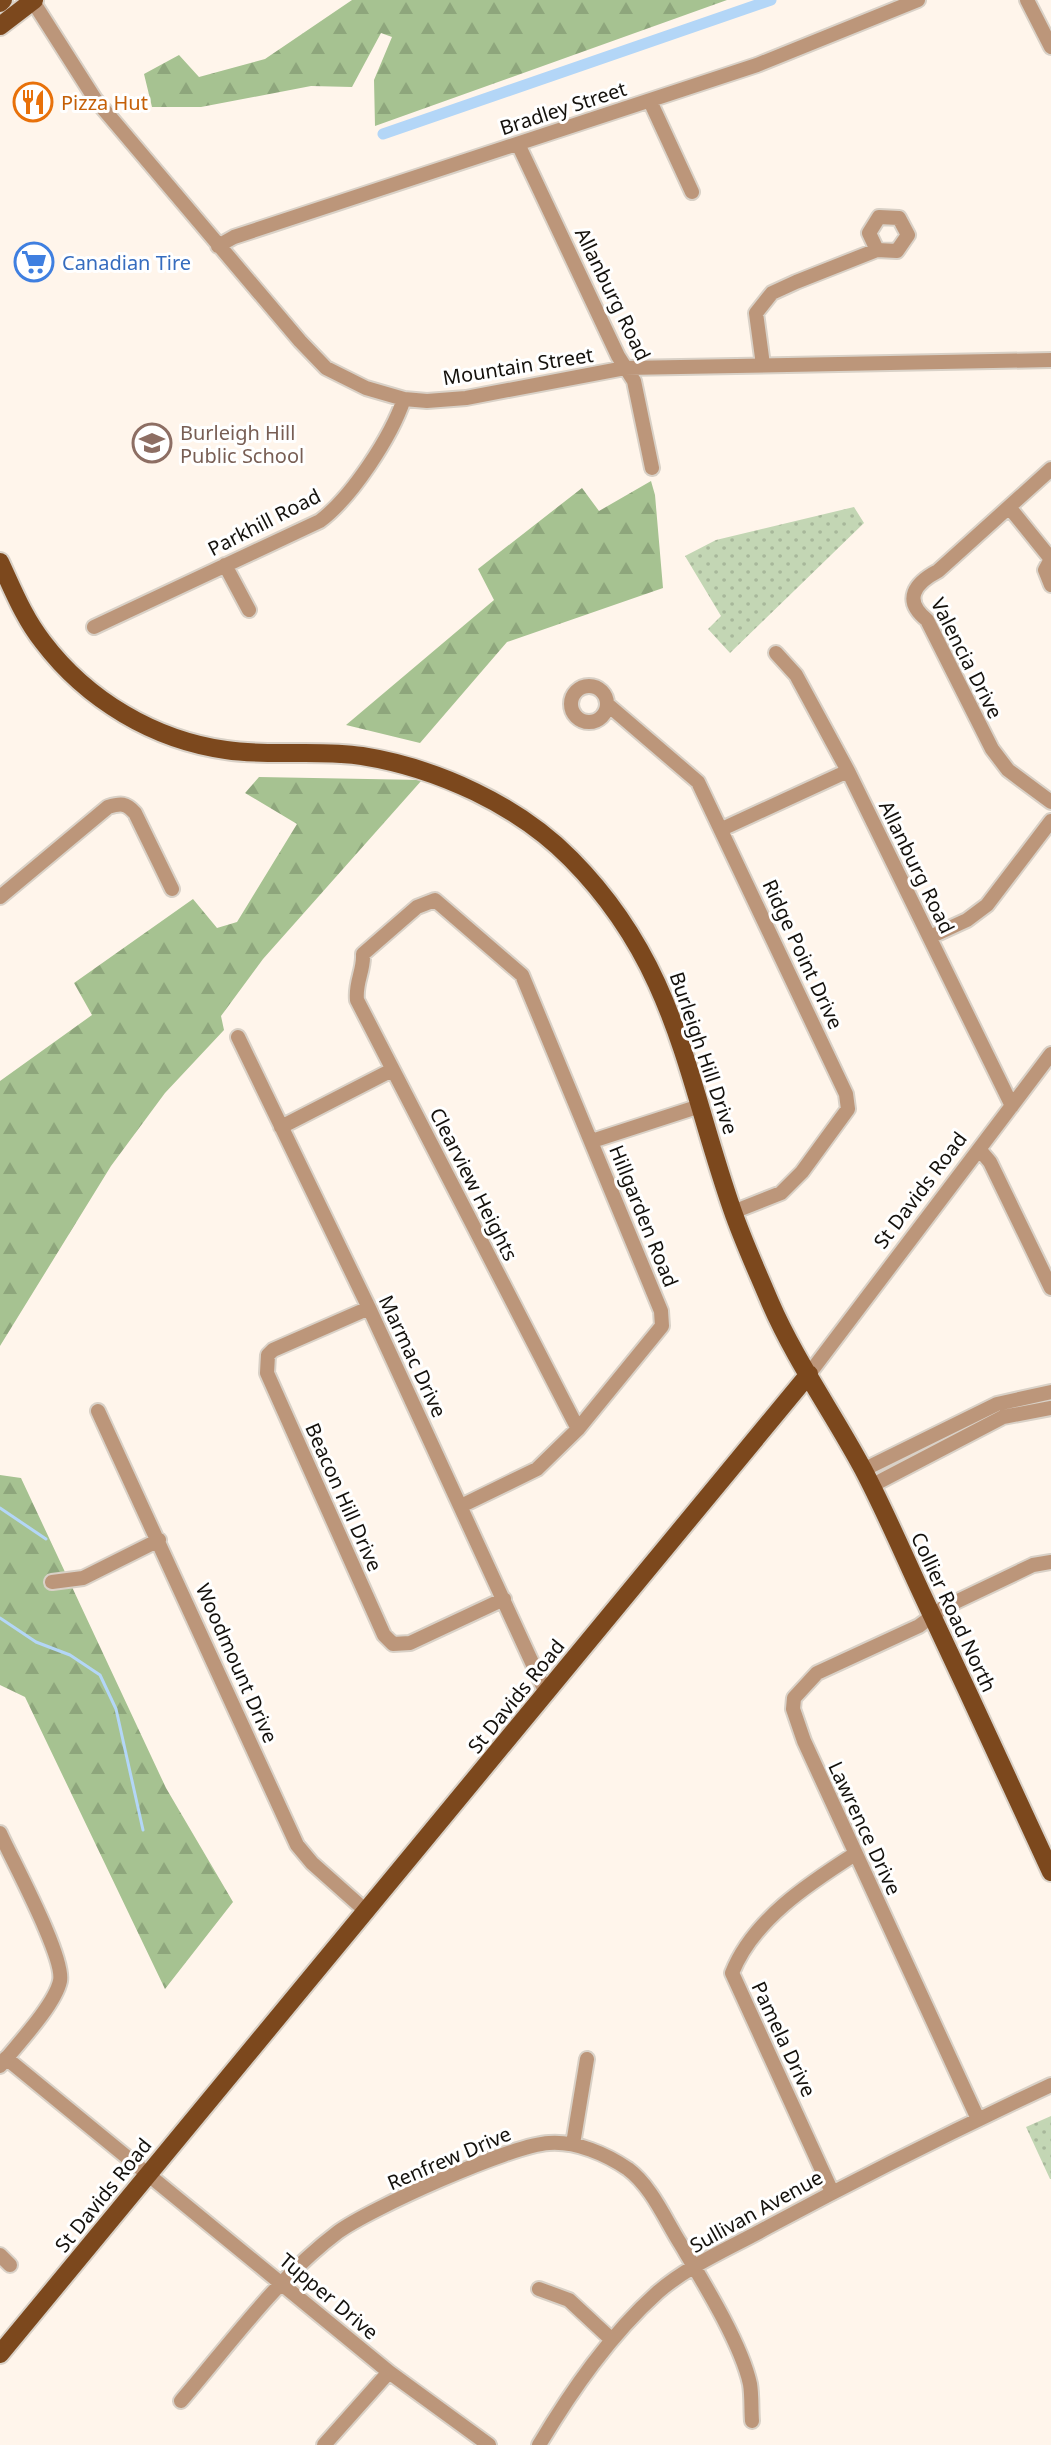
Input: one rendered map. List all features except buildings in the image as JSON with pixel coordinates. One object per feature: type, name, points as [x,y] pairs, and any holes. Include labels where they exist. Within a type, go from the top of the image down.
[{"type":"main road","points":[[0,26],[33,0]]},
{"type":"main road","name":"Burleigh Hill Drive","points":[[0,562],[24,614],[42,642],[69,671],[138,723],[171,737],[230,751],[318,752],[364,757],[407,767],[490,799],[567,854],[628,926],[667,1003],[733,1212],[773,1308],[809,1374]]},
{"type":"main road","name":"Collier Road North","points":[[809,1374],[867,1478],[1051,1872]]},
{"type":"main road","name":"St Davids Road","points":[[0,2354],[809,1374]]},
{"type":"street","name":"Mountain Street","points":[[33,0],[95,99],[218,246],[326,368],[366,388],[404,399],[466,398],[625,368],[1051,360]]},
{"type":"street","name":"Bradley Street","points":[[218,246],[234,237],[757,65],[918,0]]},
{"type":"street","points":[[1027,0],[1051,47]]},
{"type":"street","points":[[650,101],[692,192]]},
{"type":"street","name":"Allanburg Road","points":[[518,144],[634,381],[652,468]]},
{"type":"street","points":[[763,365],[756,313],[772,293],[877,250]]},
{"type":"street","name":"Parkhill Road","points":[[94,627],[320,521],[336,509],[396,422],[404,399]]},
{"type":"street","name":"Valencia Drive","points":[[1051,469],[938,571],[920,581],[913,596],[917,612],[927,620],[992,749],[1008,770],[1051,802]]},
{"type":"street","points":[[1009,507],[1051,559],[1045,570],[1051,585]]},
{"type":"street","points":[[225,565],[249,610]]},
{"type":"street","name":"Allanburg Road","points":[[776,653],[796,675],[848,771],[1012,1106]]},
{"type":"street","name":"Ridge Point Drive","points":[[607,704],[695,777],[846,1094],[848,1109],[802,1172],[781,1193],[733,1212]]},
{"type":"street","points":[[722,829],[848,771]]},
{"type":"street","points":[[0,897],[108,807],[127,804],[135,813],[172,889]]},
{"type":"street","points":[[930,937],[967,920],[987,905],[1051,821]]},
{"type":"street","name":"Hillgarden Road","points":[[363,954],[417,907],[435,900],[522,975],[661,1311],[662,1326],[578,1429],[537,1469],[461,1506]]},
{"type":"street","name":"Clearview Heights","points":[[363,954],[364,969],[356,983],[357,1000],[578,1429]]},
{"type":"street","name":"Marmac Drive","points":[[238,1037],[369,1308],[546,1693]]},
{"type":"street","name":"St Davids Road","points":[[809,1374],[1051,1054]]},
{"type":"street","points":[[281,1127],[392,1070]]},
{"type":"street","points":[[592,1141],[700,1106]]},
{"type":"street","points":[[979,1149],[990,1162],[1051,1288]]},
{"type":"street","name":"Beacon Hill Drive","points":[[369,1308],[273,1350],[268,1355],[267,1373],[384,1635],[393,1644],[410,1643],[504,1599]]},
{"type":"street","points":[[867,1478],[997,1404],[1051,1392]]},
{"type":"street","points":[[867,1478],[1003,1417],[1051,1408]]},
{"type":"street","name":"Woodmount Drive","points":[[98,1411],[297,1845],[312,1863],[367,1912]]},
{"type":"street","points":[[52,1582],[83,1578],[159,1540]]},
{"type":"street","points":[[932,1616],[1033,1565],[1051,1562]]},
{"type":"street","name":"Lawrence Drive","points":[[932,1616],[919,1626],[817,1673],[794,1698],[793,1709],[804,1741],[978,2119]]},
{"type":"street","points":[[0,1833],[55,1952],[61,1978],[54,1995],[3,2062]]},
{"type":"street","name":"Pamela Drive","points":[[832,2192],[732,1973],[738,1959],[793,1894],[855,1854]]},
{"type":"street","points":[[573,2144],[587,2059]]},
{"type":"street","name":"Tupper Drive","points":[[3,2062],[149,2173],[389,2372],[489,2445]]},
{"type":"street","name":"Sullivan Avenue","points":[[539,2445],[566,2399],[612,2340],[659,2291],[694,2268],[832,2192],[1051,2085]]},
{"type":"street","name":"Renfrew Drive","points":[[181,2401],[282,2283],[337,2232],[362,2217],[505,2154],[547,2143],[573,2144],[629,2170],[644,2185],[694,2268],[750,2385],[752,2421]]},
{"type":"street","points":[[539,2289],[569,2300],[612,2340]]},
{"type":"street","points":[[324,2445],[389,2372]]},
{"type":"green space","points":[[352,0],[727,0],[375,126],[374,80],[392,37],[381,33],[352,87],[311,86],[201,107],[152,107],[144,74],[179,55],[199,77],[265,59]]},
{"type":"green space","points":[[651,481],[655,495],[663,588],[507,642],[420,743],[346,725],[494,600],[478,569],[582,488],[599,511]]},
{"type":"green space","points":[[854,507],[864,523],[730,653],[708,629],[721,616],[685,556],[716,540]]},
{"type":"green space","points":[[259,777],[422,780],[263,959],[221,1016],[224,1030],[165,1093],[111,1166],[0,1346],[0,1081],[92,1015],[74,983],[193,899],[217,928],[237,922],[297,824],[245,793]]},
{"type":"green space","points":[[0,1475],[21,1478],[166,1788],[233,1902],[165,1989],[25,1697],[0,1685]]},
{"type":"green space","points":[[1051,2116],[1051,2179],[1050,2179],[1026,2127]]},
{"type":"waterway","points":[[383,134],[771,0]]},
{"type":"waterway","points":[[0,1508],[46,1539]]},
{"type":"waterway","points":[[0,1618],[36,1642],[70,1655],[100,1675],[116,1709],[143,1830]]},
{"type":"place","name":"Pizza Hut","points":[[33,102]]},
{"type":"place","name":"Canadian Tire","points":[[34,262]]},
{"type":"place","name":"Burleigh Hill Public School","points":[[152,443]]}]
